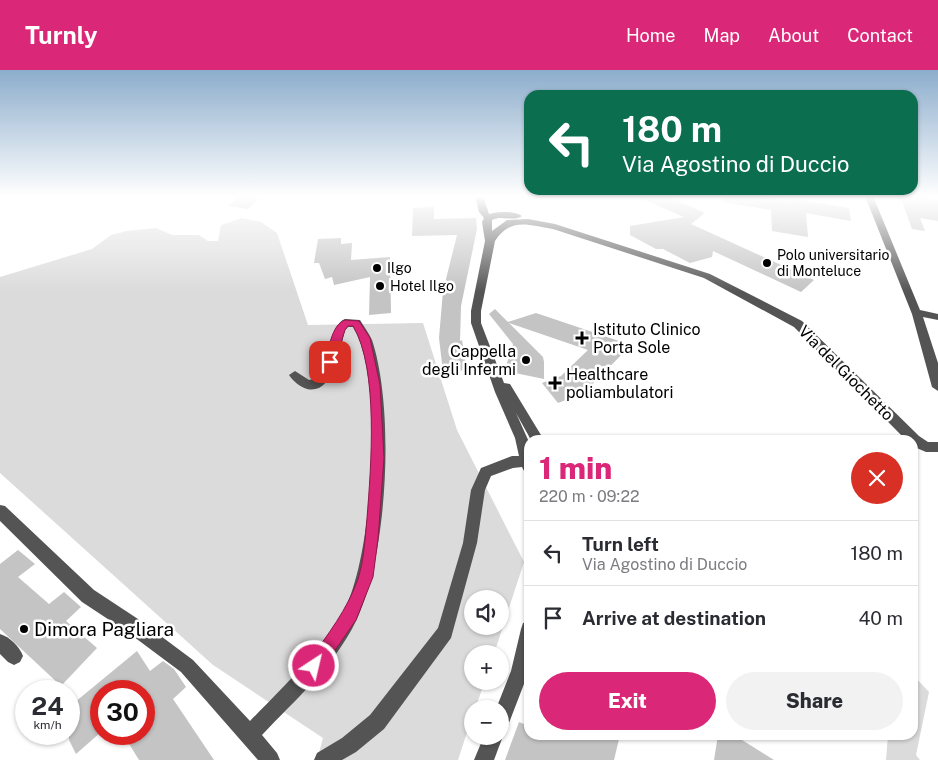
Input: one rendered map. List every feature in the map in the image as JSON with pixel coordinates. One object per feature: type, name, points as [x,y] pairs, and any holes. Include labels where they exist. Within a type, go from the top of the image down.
[{"type":"street","points":[[489,228],[490,241]]},
{"type":"street","points":[[498,228],[490,241],[476,311],[476,323],[524,449]]},
{"type":"street","name":"Via del Giochetto","points":[[559,228],[707,276],[798,324],[909,435]]},
{"type":"street","points":[[882,228],[915,312],[937,380]]},
{"type":"street","points":[[915,312],[938,317]]},
{"type":"street","points":[[250,735],[314,666],[350,615],[366,577],[372,539],[378,458],[374,385],[365,338],[356,323],[345,323],[340,329],[326,377],[319,384],[303,385],[295,375]]},
{"type":"street","points":[[497,378],[523,413],[535,435]]},
{"type":"street","name":"Via del Giochetto","points":[[918,442],[926,447],[938,447]]},
{"type":"street","points":[[324,760],[349,745],[377,722],[444,632],[470,543],[478,490],[486,472],[512,462],[524,464]]},
{"type":"street","points":[[0,511],[88,596],[132,624],[188,666],[270,760]]},
{"type":"street","points":[[0,642],[14,656]]},
{"type":"street","points":[[509,700],[524,666]]},
{"type":"street","points":[[484,760],[490,745]]},
{"type":"shaded area","points":[[156,228],[172,235],[199,235],[208,241],[218,241],[220,228],[270,228],[277,233],[308,325],[423,323],[457,430],[524,562],[509,608],[509,590],[464,590],[464,635],[500,635],[497,645],[464,645],[464,690],[482,690],[478,700],[464,700],[464,742],[458,760],[317,760],[323,738],[213,665],[0,473],[0,277],[92,249],[111,235],[127,231]]},
{"type":"shaded area","points":[[918,680],[929,692],[916,755],[920,760],[886,760],[888,740],[918,740]]},
{"type":"building","points":[[412,228],[477,228],[461,306],[460,341],[462,340],[467,370],[443,372],[439,338],[443,291],[457,235],[412,236]]},
{"type":"building","points":[[630,228],[700,228],[814,280],[801,292],[713,251],[712,257],[690,263],[663,249],[656,249],[630,235]]},
{"type":"building","points":[[772,228],[807,228],[808,237],[772,231]]},
{"type":"building","points":[[924,228],[925,231],[912,229]]},
{"type":"building","points":[[341,238],[341,244],[352,243],[351,260],[390,257],[391,313],[369,315],[370,277],[334,285],[332,277],[325,279],[319,263],[314,263],[318,239]]},
{"type":"building","points":[[495,309],[508,322],[536,313],[631,345],[584,393],[558,403],[542,383],[561,376],[588,350],[509,323],[543,357],[544,362],[544,379],[515,373],[508,367],[507,363],[513,344],[489,314]]},
{"type":"building","points":[[18,550],[35,564],[18,577],[49,604],[64,592],[81,607],[66,621],[97,648],[67,680],[55,680],[0,629],[0,564]]},
{"type":"building","points":[[137,651],[150,671],[163,661],[174,669],[186,687],[173,699],[214,760],[139,760],[130,745],[155,745],[155,680],[102,680]]},
{"type":"building","points":[[90,690],[90,742],[76,754],[72,745],[80,745],[80,698]]},
{"type":"building","points":[[519,722],[524,724],[524,740],[619,740],[614,760],[505,760]]},
{"type":"building","points":[[717,740],[742,740],[774,760],[714,760]]},
{"type":"place","name":"Polo universitario di Monteluce","points":[[767,263]]},
{"type":"place","name":"Ilgo","points":[[377,268]]},
{"type":"place","name":"Hotel Ilgo","points":[[380,286]]},
{"type":"place","name":"Istituto Clinico Porta Sole","points":[[582,338]]},
{"type":"place","name":"Cappella degli Infermi","points":[[526,360]]},
{"type":"place","name":"Healthcare poliambulatori","points":[[555,383]]},
{"type":"place","name":"Dimora Pagliara","points":[[24,629]]},
{"type":"route","points":[[314,666],[350,615],[366,577],[372,539],[378,458],[374,385],[365,338],[356,323],[345,323],[340,329],[330,362]]}]
